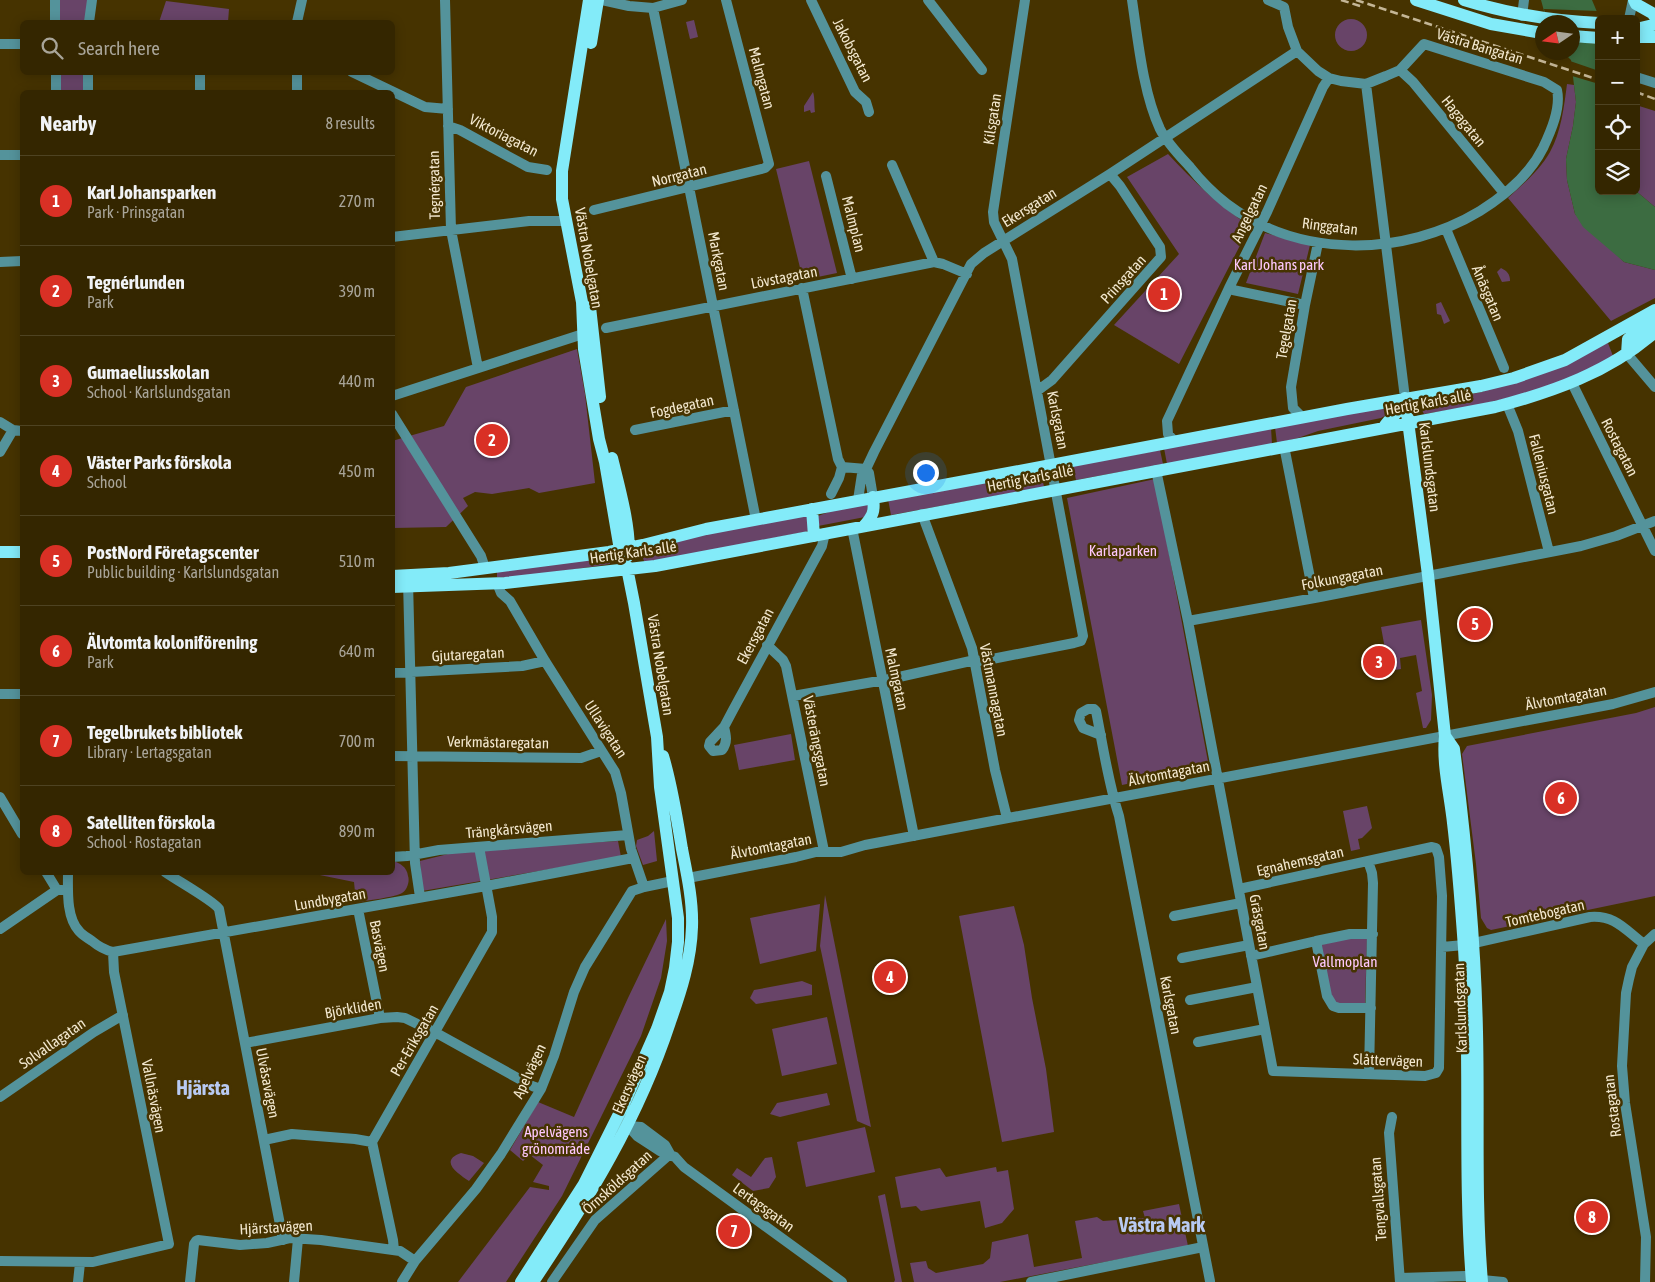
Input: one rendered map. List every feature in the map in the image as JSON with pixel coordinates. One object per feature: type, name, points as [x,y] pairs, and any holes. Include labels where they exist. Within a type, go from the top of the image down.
[{"type":"main road","name":"Västra Nobelgatan","points":[[589,0],[562,171],[562,199],[582,302],[584,349],[598,430],[625,549]]},
{"type":"main road","name":"Västra Nobelgatan","points":[[598,0],[571,156],[570,198],[572,220],[591,317],[599,392],[607,440],[622,500],[626,568],[634,602],[657,737],[660,787],[673,881]]},
{"type":"main road","points":[[1416,0],[1491,24],[1535,32]]},
{"type":"main road","points":[[1464,0],[1522,16],[1547,20],[1595,23]]},
{"type":"main road","points":[[1633,0],[1636,4],[1652,13],[1655,20],[1653,25],[1640,29]]},
{"type":"main road","points":[[1640,21],[1655,20]]},
{"type":"main road","points":[[1580,37],[1595,38]]},
{"type":"main road","points":[[1640,37],[1655,37]]},
{"type":"main road","name":"Hertig Karls allé","points":[[395,586],[408,581],[449,573],[625,549],[706,529],[858,500],[1405,398],[1481,386],[1514,378],[1564,360],[1655,310]]},
{"type":"main road","points":[[1627,354],[1628,339],[1655,319]]},
{"type":"main road","name":"Hertig Karls allé","points":[[395,577],[408,581],[496,583],[579,576],[626,568],[655,566],[1507,404],[1530,398],[1608,366],[1655,332]]},
{"type":"main road","points":[[1612,334],[1627,354]]},
{"type":"main road","points":[[1408,422],[1411,412],[1422,395]]},
{"type":"main road","points":[[1384,427],[1390,417],[1402,407],[1405,398]]},
{"type":"main road","name":"Karlslundsgatan","points":[[1405,398],[1428,575],[1445,736],[1444,753],[1469,944],[1466,1012],[1469,1229],[1477,1280]]},
{"type":"main road","points":[[858,527],[873,517],[873,498]]},
{"type":"main road","points":[[812,509],[820,535]]},
{"type":"main road","points":[[0,552],[20,552]]},
{"type":"main road","name":"Västra Nobelgatan","points":[[657,737],[666,768],[688,878]]},
{"type":"main road","points":[[673,881],[688,878]]},
{"type":"main road","name":"Ekersvägen","points":[[622,1123],[660,1055],[678,1000],[690,953],[692,925],[688,878]]},
{"type":"main road","name":"Ekersvägen","points":[[521,1282],[539,1264],[576,1207],[594,1189],[622,1123],[670,992],[678,942],[678,918],[673,881]]},
{"type":"main road","name":"Ekersvägen","points":[[533,1282],[539,1264]]},
{"type":"street","points":[[55,0],[55,20]]},
{"type":"street","points":[[89,20],[92,0]]},
{"type":"street","points":[[297,20],[302,0]]},
{"type":"street","name":"Tegnérgatan","points":[[445,0],[450,230],[478,368]]},
{"type":"street","points":[[602,0],[629,6],[653,8],[682,0]]},
{"type":"street","name":"Malmgatan","points":[[726,0],[769,164]]},
{"type":"street","name":"Jakobsgatan","points":[[811,0],[855,92],[866,102],[869,112]]},
{"type":"street","points":[[928,0],[982,70]]},
{"type":"street","name":"Kilsgatan","points":[[1004,240],[994,222],[993,212],[1025,0]]},
{"type":"street","name":"Ringgatan","points":[[1132,0],[1149,101],[1159,128],[1165,137],[1213,193],[1228,205],[1261,224],[1289,236],[1318,243],[1356,245],[1417,239],[1446,229],[1481,210],[1504,193],[1529,170],[1538,157],[1550,133],[1557,102],[1557,94],[1554,88]]},
{"type":"street","points":[[1268,0],[1284,7],[1288,27],[1297,51],[1309,64],[1329,78],[1366,84],[1400,70]]},
{"type":"street","points":[[1522,16],[1524,0]]},
{"type":"street","points":[[1631,15],[1633,0]]},
{"type":"street","name":"Markgatan","points":[[653,8],[756,520]]},
{"type":"street","points":[[0,44],[20,44]]},
{"type":"street","name":"Västra Bangatan","points":[[1400,70],[1424,44],[1544,82],[1554,88]]},
{"type":"street","name":"Ekersgatan","points":[[858,500],[862,474],[971,264],[984,253],[1110,174],[1297,51]]},
{"type":"street","name":"Hagagatan","points":[[1400,70],[1413,82],[1504,193]]},
{"type":"street","points":[[56,75],[56,90]]},
{"type":"street","points":[[88,75],[88,90]]},
{"type":"street","points":[[200,75],[200,90]]},
{"type":"street","points":[[297,75],[297,90]]},
{"type":"street","points":[[356,75],[377,89]]},
{"type":"street","name":"Angelgatan","points":[[1175,442],[1168,434],[1167,421],[1261,224],[1323,87],[1329,78]]},
{"type":"street","points":[[1640,78],[1655,83]]},
{"type":"street","name":"Karlslundsgatan","points":[[1366,84],[1405,398]]},
{"type":"street","points":[[395,96],[425,107],[448,109]]},
{"type":"street","name":"Viktoriagatan","points":[[448,126],[460,130],[528,167],[547,170]]},
{"type":"street","points":[[0,155],[20,155]]},
{"type":"street","name":"Norrgatan","points":[[594,210],[766,168],[769,164]]},
{"type":"street","points":[[892,165],[934,262],[966,274]]},
{"type":"street","name":"Prinsgatan","points":[[1037,391],[1052,380],[1161,257],[1160,247],[1110,174]]},
{"type":"street","name":"Malmplan","points":[[826,176],[852,279]]},
{"type":"street","points":[[395,237],[543,220],[566,221]]},
{"type":"street","name":"Ånäsgatan","points":[[1446,229],[1504,368]]},
{"type":"street","name":"Karlsgatan","points":[[974,660],[1078,642],[1084,636],[1012,260],[1004,240]]},
{"type":"street","name":"Tegelgatan","points":[[1303,418],[1293,408],[1291,387],[1318,243]]},
{"type":"street","points":[[0,262],[20,262]]},
{"type":"street","name":"Lövstagatan","points":[[606,328],[934,262]]},
{"type":"street","points":[[802,288],[835,451],[842,467],[831,494]]},
{"type":"street","points":[[1229,288],[1305,305]]},
{"type":"street","points":[[395,395],[583,334]]},
{"type":"street","points":[[1627,354],[1655,386]]},
{"type":"street","name":"Rostagatan","points":[[1572,382],[1655,551]]},
{"type":"street","name":"Falleniusgatan","points":[[1507,404],[1520,439],[1549,552]]},
{"type":"street","name":"Fogdegatan","points":[[635,430],[734,410]]},
{"type":"street","points":[[395,419],[481,556],[485,568]]},
{"type":"street","points":[[0,422],[18,431],[0,452]]},
{"type":"street","points":[[1284,446],[1314,598]]},
{"type":"street","points":[[842,467],[866,469],[869,473],[873,498]]},
{"type":"street","points":[[1156,470],[1188,620],[1218,778]]},
{"type":"street","name":"Västmannagatan","points":[[922,514],[972,648],[997,779],[1007,818]]},
{"type":"street","name":"Folkungagatan","points":[[1188,620],[1314,598],[1581,546],[1616,536],[1655,521]]},
{"type":"street","name":"Malmgatan","points":[[858,527],[882,680],[914,836]]},
{"type":"street","name":"Ekersgatan","points":[[724,727],[813,560],[820,535]]},
{"type":"street","points":[[408,581],[414,855],[420,897]]},
{"type":"street","points":[[510,601],[516,582]]},
{"type":"street","name":"Ullavigatan","points":[[496,583],[501,593],[510,601],[545,661],[615,772],[633,858],[644,887]]},
{"type":"street","name":"Västerängsgatan","points":[[767,645],[784,660],[824,851]]},
{"type":"street","points":[[793,696],[882,680],[974,660]]},
{"type":"street","name":"Gjutaregatan","points":[[395,672],[410,673],[522,666],[545,661]]},
{"type":"street","name":"Älvtomtagatan","points":[[688,878],[824,851],[841,852],[865,845],[1613,704],[1655,692]]},
{"type":"street","points":[[0,694],[20,694]]},
{"type":"street","name":"Karlsgatan","points":[[1101,736],[1119,816],[1210,1281]]},
{"type":"street","name":"Verkmästaregatan","points":[[395,756],[581,758],[601,751]]},
{"type":"street","name":"Gräsgatan","points":[[1218,778],[1273,1071]]},
{"type":"street","points":[[1,802],[20,831]]},
{"type":"street","name":"Trängkårsvägen","points":[[395,857],[439,850],[628,835]]},
{"type":"street","name":"Per-Eriksgatan","points":[[372,1142],[492,932],[492,917],[479,847]]},
{"type":"street","name":"Slåttervägen","points":[[1273,1071],[1425,1076],[1436,1073],[1439,1068],[1442,947],[1441,872],[1436,848],[1432,847],[1368,861]]},
{"type":"street","name":"Lundbygatan","points":[[113,952],[633,858]]},
{"type":"street","points":[[1368,861],[1373,883],[1369,1074]]},
{"type":"street","name":"Egnahemsgatan","points":[[1239,889],[1368,861]]},
{"type":"street","points":[[48,875],[57,890]]},
{"type":"street","points":[[68,875],[69,903],[74,924],[79,931],[106,951],[113,952]]},
{"type":"street","name":"Ulvåsavägen","points":[[171,875],[216,905],[223,932],[283,1240]]},
{"type":"street","name":"Apelvägen","points":[[402,1282],[414,1261],[476,1189],[501,1154],[541,1089],[554,1056],[574,992],[585,967],[632,891],[673,881]]},
{"type":"street","points":[[0,929],[57,890],[68,890]]},
{"type":"street","points":[[1174,916],[1241,903]]},
{"type":"street","name":"Basvägen","points":[[358,909],[380,1018]]},
{"type":"street","name":"Tomtebogatan","points":[[1469,944],[1600,916],[1620,924],[1644,944]]},
{"type":"street","points":[[1251,956],[1350,934],[1372,934]]},
{"type":"street","name":"Rostagatan","points":[[1645,1282],[1646,1237],[1625,1103],[1622,1066],[1628,986],[1632,967],[1644,944],[1655,934]]},
{"type":"street","points":[[1316,941],[1326,996],[1333,1006],[1339,1008],[1371,1008]]},
{"type":"street","points":[[1442,947],[1469,944]]},
{"type":"street","points":[[1182,958],[1249,945]]},
{"type":"street","name":"Vallnäsvägen","points":[[80,1263],[108,1260],[168,1244],[114,972],[113,952]]},
{"type":"street","points":[[1190,1000],[1257,987]]},
{"type":"street","name":"Solvallagatan","points":[[0,1097],[94,1032],[123,1015]]},
{"type":"street","name":"Björkliden","points":[[245,1043],[380,1018],[405,1018],[532,1086],[541,1089]]},
{"type":"street","points":[[1198,1042],[1265,1029]]},
{"type":"street","name":"Tengvallsgatan","points":[[1392,1117],[1388,1132],[1400,1280],[1465,1276],[1477,1280],[1503,1282]]},
{"type":"street","name":"Lertagsgatan","points":[[622,1123],[637,1136],[660,1151],[676,1157],[684,1167],[842,1282]]},
{"type":"street","points":[[264,1140],[292,1134],[372,1142],[394,1250]]},
{"type":"street","name":"Örnsköldsgatan","points":[[552,1282],[595,1220],[670,1154]]},
{"type":"street","points":[[294,1282],[298,1239]]},
{"type":"street","name":"Hjärstavägen","points":[[190,1282],[196,1241],[198,1240],[240,1245],[298,1239],[321,1240],[394,1250],[404,1253],[414,1261]]},
{"type":"street","points":[[1031,1282],[1203,1247]]},
{"type":"street","points":[[0,1262],[80,1263],[78,1282]]},
{"type":"green space","points":[[56,0],[88,0],[85,20],[57,20]]},
{"type":"green space","points":[[166,1],[229,9],[228,20],[160,20]]},
{"type":"green space","points":[[1351,19],[1362,24],[1367,35],[1362,46],[1351,51],[1340,46],[1335,35],[1340,24]]},
{"type":"green space","points":[[694,20],[698,37],[690,39],[686,22]]},
{"type":"green space","points":[[58,75],[83,75],[83,90],[58,90]]},
{"type":"green space","points":[[1567,84],[1574,85],[1576,102],[1566,159],[1567,180],[1575,214],[1624,262],[1655,270],[1655,298],[1611,321],[1508,198],[1536,171],[1550,152],[1559,128]]},
{"type":"green space","points":[[813,92],[815,112],[811,113],[810,110],[804,112],[804,106]]},
{"type":"green space","points":[[1640,106],[1655,111],[1655,207],[1640,194]]},
{"type":"green space","points":[[1168,154],[1207,193],[1250,226],[1179,364],[1114,325],[1179,254],[1127,177]]},
{"type":"green space","points":[[809,161],[837,273],[803,280],[776,169]]},
{"type":"green space","name":"Karl Johans park","points":[[1265,233],[1310,245],[1298,294],[1246,283]]},
{"type":"green space","points":[[1501,268],[1508,273],[1510,281],[1502,282],[1497,272]]},
{"type":"green space","points":[[1441,302],[1450,321],[1444,324],[1441,315],[1437,314],[1436,304]]},
{"type":"green space","points":[[1608,343],[1613,356],[1592,368],[1546,387],[1448,410],[1424,414],[1421,408],[1436,401],[1482,392]]},
{"type":"green space","points":[[577,349],[585,394],[595,483],[539,493],[529,488],[492,494],[475,492],[463,498],[468,506],[446,527],[395,528],[395,440],[444,426],[466,387]]},
{"type":"green space","points":[[1388,406],[1390,413],[1381,418],[1318,431],[1277,443],[1275,427]]},
{"type":"green space","points":[[1271,428],[1272,444],[1167,464],[1164,448]]},
{"type":"green space","points":[[1160,450],[1163,464],[1076,480],[1073,466]]},
{"type":"green space","points":[[1041,471],[1044,487],[891,515],[888,499]]},
{"type":"green space","name":"Karlaparken","points":[[1155,479],[1209,767],[1122,785],[1067,498]]},
{"type":"green space","points":[[863,503],[869,505],[865,517],[818,526],[818,516]]},
{"type":"green space","points":[[808,513],[809,531],[645,563],[640,552],[656,549],[691,537]]},
{"type":"green space","points":[[608,556],[610,564],[515,578],[497,577],[497,572]]},
{"type":"green space","points":[[1421,620],[1432,695],[1431,720],[1426,728],[1423,728],[1416,693],[1422,691],[1416,655],[1400,658],[1401,669],[1389,671],[1381,627]]},
{"type":"green space","points":[[1655,707],[1655,896],[1491,930],[1487,928],[1481,918],[1462,754],[1467,746],[1636,713]]},
{"type":"green space","points":[[791,734],[795,760],[739,770],[734,745]]},
{"type":"green space","points":[[1367,806],[1372,828],[1362,838],[1358,839],[1360,849],[1351,851],[1343,811]]},
{"type":"green space","points":[[654,831],[657,861],[643,865],[636,846],[637,840],[648,836]]},
{"type":"green space","points":[[618,841],[621,857],[422,891],[420,861],[460,851]]},
{"type":"green space","points":[[395,862],[405,868],[409,880],[404,892],[373,900],[356,902],[354,882],[320,875],[395,875]]},
{"type":"green space","points":[[825,895],[871,1127],[857,1121],[820,946]]},
{"type":"green space","points":[[820,904],[816,951],[760,964],[750,918]]},
{"type":"green space","points":[[1014,906],[1024,945],[1046,1069],[1054,1132],[1002,1142],[959,916]]},
{"type":"green space","name":"Apelvägens grönområde","points":[[666,919],[667,941],[661,978],[641,1036],[562,1196],[506,1282],[458,1282],[530,1187],[549,1190],[549,1186],[533,1182],[543,1165],[530,1155],[523,1161],[510,1150],[538,1102],[574,1117]]},
{"type":"green space","name":"Vallmoplan","points":[[1348,938],[1367,938],[1365,1006],[1333,1004],[1320,945]]},
{"type":"green space","points":[[802,981],[812,985],[812,995],[756,1004],[750,998],[754,990]]},
{"type":"green space","points":[[827,1017],[837,1064],[782,1076],[772,1029]]},
{"type":"green space","points":[[827,1093],[830,1105],[780,1117],[770,1114],[777,1103]]},
{"type":"green space","points":[[865,1127],[875,1172],[806,1187],[797,1142]]},
{"type":"green space","points":[[461,1153],[473,1156],[484,1163],[469,1181],[456,1171],[451,1164],[454,1156]]},
{"type":"green space","points":[[772,1157],[776,1177],[769,1188],[753,1191],[732,1175],[737,1168],[751,1177],[765,1158]]},
{"type":"green space","points":[[996,1167],[997,1172],[1008,1170],[1014,1209],[1002,1223],[985,1228],[980,1201],[921,1211],[916,1206],[901,1208],[895,1177],[940,1168],[946,1177]]},
{"type":"green space","points":[[885,1194],[902,1282],[894,1282],[878,1196]]},
{"type":"green space","points":[[1179,1204],[1188,1246],[1000,1282],[914,1282],[910,1263],[926,1261],[928,1268],[936,1273],[983,1264],[990,1258],[992,1242],[1028,1234],[1034,1267],[1082,1258],[1075,1221],[1097,1217],[1103,1221],[1145,1218],[1143,1211]]},
{"type":"shaded area","points":[[1541,0],[1592,0],[1598,15],[1595,15],[1595,195],[1640,194],[1655,207],[1655,270],[1624,262],[1583,227],[1575,214],[1567,180],[1566,159],[1576,102],[1571,60],[1580,60],[1580,15],[1545,15]]},
{"type":"pier","points":[[1544,9],[1598,11],[1600,15],[1595,15],[1595,44],[1580,43],[1580,15],[1545,15]]},
{"type":"pier","points":[[1570,61],[1595,70],[1595,83],[1572,76]]},
{"type":"railway","points":[[1341,0],[1363,7]]},
{"type":"railway","points":[[1356,0],[1595,79]]},
{"type":"railway","points":[[1640,93],[1655,99]]},
{"type":"place","name":"Karl Johansparken","points":[[1164,294]]},
{"type":"place","name":"Tegnérlunden","points":[[492,440]]},
{"type":"place","name":"PostNord Företagscenter","points":[[1475,624]]},
{"type":"place","name":"Gumaeliusskolan","points":[[1379,662]]},
{"type":"place","name":"Älvtomta koloniförening","points":[[1561,798]]},
{"type":"place","name":"Väster Parks förskola","points":[[890,977]]},
{"type":"place","name":"Satelliten förskola","points":[[1592,1217]]},
{"type":"place","name":"Tegelbrukets bibliotek","points":[[734,1231]]},
{"type":"district","name":"Hjärsta","points":[[203,1087]]},
{"type":"district","name":"Västra Mark","points":[[1162,1224]]}]
